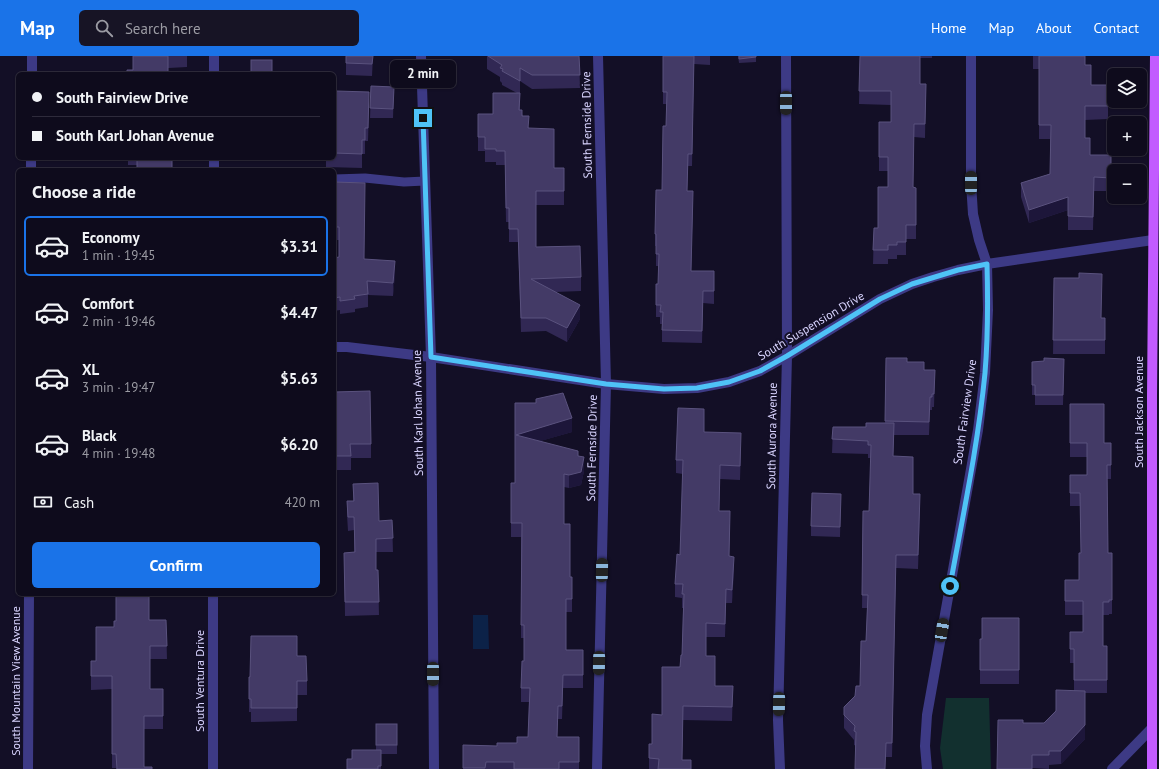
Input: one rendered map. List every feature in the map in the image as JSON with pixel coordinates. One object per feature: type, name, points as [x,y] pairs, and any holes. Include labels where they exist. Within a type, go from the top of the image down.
[{"type":"main road","name":"South Jackson Avenue","points":[[1152,769],[1156,397],[1153,240],[1155,56]]},
{"type":"street","points":[[32,56],[32,72]]},
{"type":"street","points":[[214,56],[214,72]]},
{"type":"street","name":"South Karl Johan Avenue","points":[[421,56],[431,357],[434,769]]},
{"type":"street","name":"South Fernside Drive","points":[[597,769],[606,384],[598,56]]},
{"type":"street","name":"South Aurora Avenue","points":[[780,769],[778,720],[787,356],[786,56]]},
{"type":"street","name":"South Fairview Drive","points":[[928,769],[925,746],[927,715],[978,430],[985,373],[988,310],[987,264],[979,240],[973,214],[971,183],[971,56]]},
{"type":"street","name":"South Suspension Drive","points":[[336,347],[347,346],[431,357],[606,384],[664,389],[697,388],[729,382],[754,373],[787,356],[880,299],[933,277],[987,264],[1153,240]]},
{"type":"street","name":"South Mountain View Avenue","points":[[28,769],[29,596]]},
{"type":"street","name":"South Ventura Drive","points":[[213,596],[213,769]]},
{"type":"street","points":[[1112,769],[1152,728]]},
{"type":"lane","points":[[336,179],[365,178],[404,182],[425,181]]},
{"type":"green space","points":[[946,698],[989,698],[991,769],[943,769],[940,748]]},
{"type":"water","points":[[473,615],[488,615],[489,649],[473,649]]},
{"type":"building","points":[[133,56],[168,56],[168,72],[127,72],[127,70],[133,70]]},
{"type":"building","points":[[346,56],[373,56],[372,64],[346,63]]},
{"type":"building","points":[[488,56],[579,56],[580,75],[532,75],[520,68],[520,81],[502,71],[503,69],[500,68],[502,65]]},
{"type":"building","points":[[663,56],[694,56],[692,154],[688,154],[687,191],[693,191],[691,271],[714,271],[714,291],[703,291],[702,331],[662,330],[663,312],[660,312],[661,305],[656,305],[656,284],[658,284],[659,254],[656,254],[655,234],[656,190],[662,190],[663,126],[666,126],[667,92],[663,92]]},
{"type":"building","points":[[739,56],[756,56],[756,57],[739,59]]},
{"type":"building","points":[[860,56],[920,56],[920,84],[926,84],[925,124],[914,124],[913,187],[916,188],[916,225],[906,225],[906,242],[897,242],[897,245],[888,245],[888,250],[873,250],[874,228],[878,228],[878,187],[888,187],[888,157],[879,157],[879,122],[891,122],[891,91],[859,91]]},
{"type":"building","points":[[1039,56],[1085,56],[1085,65],[1091,65],[1091,85],[1107,85],[1107,106],[1085,106],[1085,138],[1090,138],[1090,155],[1111,156],[1111,164],[1107,164],[1107,178],[1094,177],[1093,217],[1068,216],[1068,197],[1029,210],[1021,183],[1050,174],[1051,125],[1039,125]]},
{"type":"building","points":[[251,60],[272,60],[272,72],[251,72]]},
{"type":"building","points":[[371,86],[394,87],[393,109],[370,108]]},
{"type":"building","points":[[336,91],[369,92],[368,128],[365,128],[365,140],[362,140],[362,154],[336,153]]},
{"type":"building","points":[[493,93],[520,93],[519,110],[522,110],[522,116],[529,116],[528,128],[554,129],[554,168],[564,168],[564,191],[536,191],[536,247],[580,246],[581,277],[531,279],[580,305],[567,328],[546,318],[521,318],[518,229],[509,229],[509,208],[506,208],[505,151],[485,149],[485,137],[478,137],[478,114],[493,114]]},
{"type":"building","points":[[137,160],[172,160],[172,168],[137,168]]},
{"type":"building","points":[[336,182],[365,183],[364,259],[395,261],[393,283],[367,281],[368,294],[354,296],[355,299],[340,301],[340,297],[336,298],[336,258],[339,257],[339,227],[336,227]]},
{"type":"building","points":[[1079,273],[1102,274],[1101,318],[1105,318],[1105,340],[1053,340],[1054,278],[1079,278]]},
{"type":"building","points":[[886,358],[907,358],[907,362],[924,362],[924,370],[935,370],[934,394],[930,397],[929,422],[885,421]]},
{"type":"building","points":[[1044,358],[1064,359],[1063,395],[1035,395],[1035,385],[1032,385],[1032,362],[1044,361]]},
{"type":"building","points":[[370,391],[371,444],[350,444],[351,456],[336,456],[336,392]]},
{"type":"building","points":[[563,393],[572,418],[516,435],[578,451],[578,456],[584,457],[581,472],[569,475],[564,474],[564,524],[570,524],[570,577],[572,577],[572,599],[566,599],[566,650],[583,650],[583,675],[563,675],[562,706],[558,706],[557,737],[579,737],[579,762],[559,762],[559,769],[514,769],[514,762],[486,762],[485,768],[463,768],[463,745],[497,746],[497,743],[517,743],[517,737],[528,737],[530,688],[521,688],[522,661],[524,661],[524,625],[521,625],[522,523],[511,523],[511,483],[515,483],[515,403],[536,403],[536,399]]},
{"type":"building","points":[[1070,404],[1104,404],[1104,443],[1111,443],[1111,465],[1107,465],[1108,553],[1112,553],[1112,600],[1109,600],[1109,602],[1103,602],[1103,646],[1107,646],[1107,680],[1074,680],[1074,649],[1070,649],[1070,632],[1083,632],[1083,601],[1065,601],[1065,580],[1079,580],[1079,553],[1081,553],[1080,493],[1070,493],[1070,475],[1087,475],[1087,443],[1070,443]]},
{"type":"building","points":[[678,408],[704,409],[704,432],[741,433],[740,466],[720,465],[719,511],[730,511],[729,556],[734,557],[732,590],[726,589],[725,624],[706,623],[706,656],[715,656],[715,686],[733,686],[732,707],[683,706],[682,760],[691,760],[691,769],[658,769],[659,759],[649,758],[649,744],[652,744],[652,714],[662,715],[662,667],[680,667],[682,655],[684,594],[682,594],[683,584],[675,584],[677,554],[680,555],[683,460],[676,460]]},
{"type":"building","points":[[866,423],[894,423],[893,456],[913,457],[913,494],[920,494],[918,555],[896,555],[892,743],[886,743],[885,769],[855,769],[855,726],[844,715],[844,707],[855,696],[856,686],[860,686],[861,641],[866,641],[868,595],[862,595],[863,511],[869,511],[871,445],[868,445],[868,441],[832,439],[833,427],[866,427]]},
{"type":"building","points":[[378,483],[379,521],[392,520],[393,538],[376,539],[376,570],[378,570],[379,602],[345,602],[344,553],[355,552],[354,517],[348,517],[347,501],[354,501],[353,484]]},
{"type":"building","points":[[812,493],[841,494],[840,527],[811,526]]},
{"type":"building","points":[[116,596],[149,596],[149,620],[166,620],[167,646],[150,646],[150,689],[163,689],[163,716],[144,716],[144,767],[152,767],[152,769],[117,769],[116,754],[112,754],[112,676],[91,676],[91,661],[96,661],[96,627],[114,627],[114,621],[116,621]]},
{"type":"building","points":[[982,618],[1019,618],[1019,670],[980,670]]},
{"type":"building","points":[[251,636],[297,636],[297,656],[306,656],[307,681],[297,681],[297,708],[251,708],[251,699],[249,699],[249,677]]},
{"type":"building","points":[[1056,690],[1085,691],[1085,725],[1061,751],[1049,751],[1049,755],[1032,755],[1032,769],[997,769],[998,720],[1023,720],[1023,723],[1044,723],[1056,711]]},
{"type":"building","points":[[376,724],[397,724],[397,745],[376,745]]},
{"type":"building","points":[[352,750],[381,750],[381,766],[378,766],[378,769],[347,769],[347,759],[352,759]]},
{"type":"route","points":[[423,118],[431,357],[606,384],[664,389],[697,388],[729,382],[760,371],[880,299],[912,284],[958,270],[987,264],[988,310],[985,373],[978,430],[950,586]]}]
